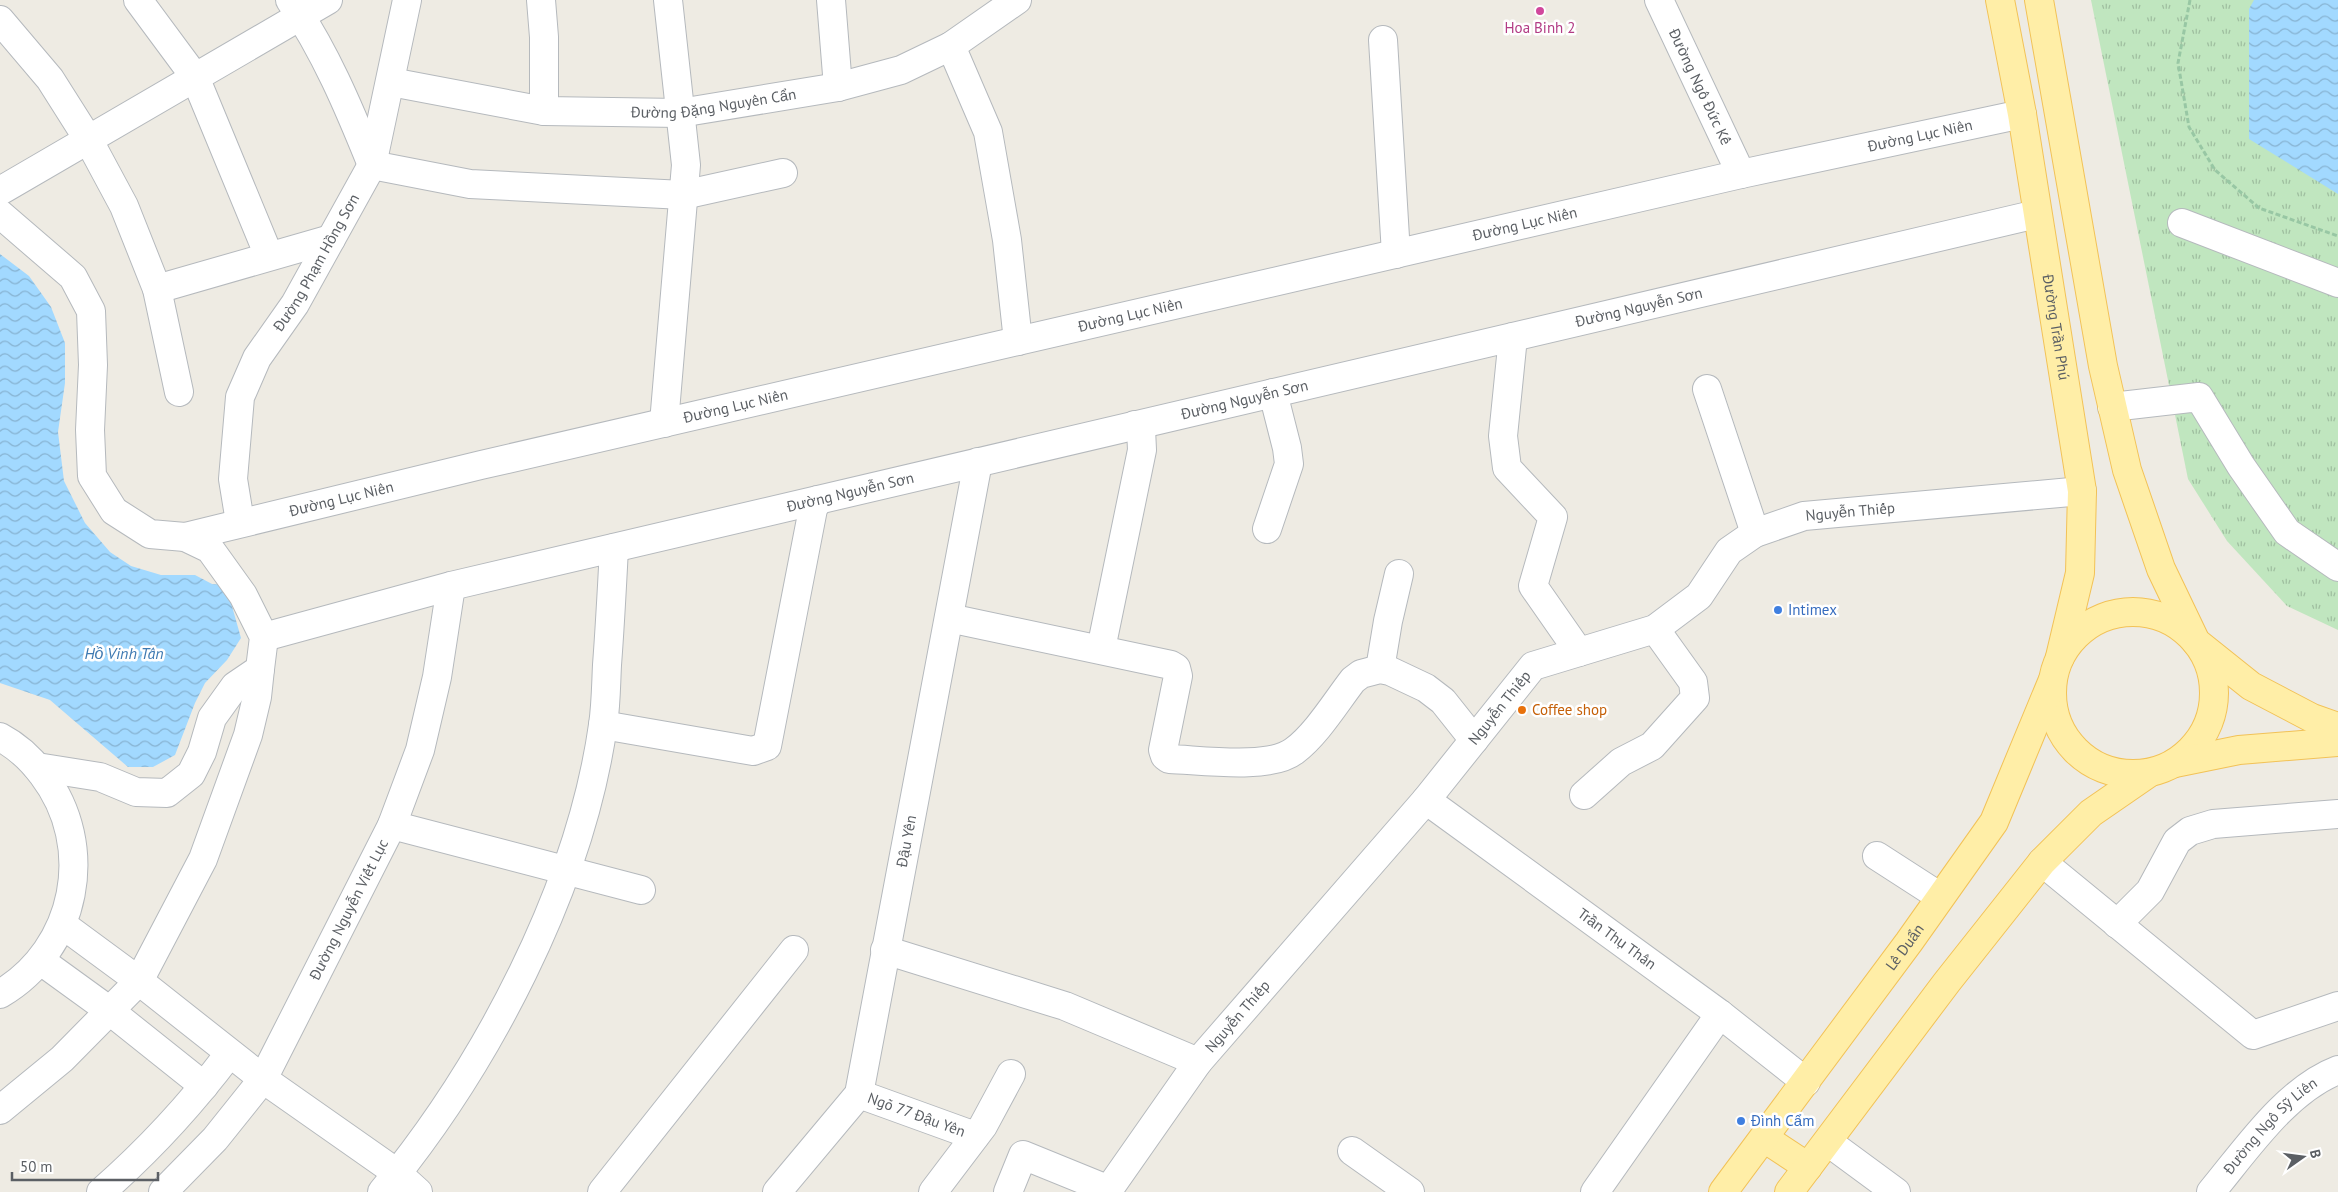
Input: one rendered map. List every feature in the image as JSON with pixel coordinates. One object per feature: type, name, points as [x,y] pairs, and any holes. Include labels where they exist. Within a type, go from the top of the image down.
[{"type":"main road","name":"Đường Trần Phú","points":[[2000,0],[2022,114],[2082,492],[2080,573],[2056,669]]},
{"type":"main road","points":[[1789,1192],[1947,982],[2042,862],[2091,814],[2195,746],[2208,722],[2214,694],[2209,667],[2161,569],[2127,470],[2101,357],[2039,0]]},
{"type":"main road","points":[[2022,114],[2058,108]]},
{"type":"main road","points":[[2338,727],[2312,718],[2251,686],[2175,623],[2150,613],[2122,612],[2095,620],[2074,636],[2056,669],[2053,707],[2062,732],[2077,752],[2099,767],[2123,774],[2161,768],[2239,750],[2338,742]]},
{"type":"main road","name":"Lê Duẩn","points":[[1723,1192],[1909,942],[1939,896],[1994,822],[2056,669]]},
{"type":"main road","points":[[1764,1138],[1808,1167]]},
{"type":"street","points":[[138,0],[195,78],[269,256]]},
{"type":"street","points":[[0,191],[195,78],[296,8],[328,0]]},
{"type":"street","name":"Đường Phạm Hồng Sơn","points":[[240,522],[234,479],[240,397],[257,358],[295,304],[372,165],[407,0]]},
{"type":"street","points":[[541,0],[544,36],[544,111]]},
{"type":"street","points":[[664,423],[686,165],[668,0]]},
{"type":"street","points":[[831,0],[838,87]]},
{"type":"street","name":"Đường Đặng Nguyên Cẩn","points":[[391,82],[544,111],[680,113],[838,87],[901,70],[951,46],[1017,0]]},
{"type":"street","name":"Đường Ngô Đức Kế","points":[[1659,0],[1742,174]]},
{"type":"street","points":[[296,8],[343,97],[372,165],[470,184],[683,195],[783,173]]},
{"type":"street","points":[[0,20],[50,79],[88,139],[124,206],[157,289],[179,392]]},
{"type":"street","points":[[1383,40],[1396,254]]},
{"type":"street","points":[[951,46],[988,132],[1007,240],[1018,341]]},
{"type":"street","name":"Đường Lục Niên","points":[[185,537],[240,522],[664,423],[1742,174],[2022,114]]},
{"type":"street","points":[[0,214],[73,278],[91,311],[93,365],[90,430],[92,476],[114,511],[150,534],[185,537],[210,549],[243,595],[264,637],[257,697],[248,735],[203,860],[139,981],[62,1059],[0,1110]]},
{"type":"street","name":"Đường Nguyễn Sơn","points":[[264,637],[451,586],[2037,214]]},
{"type":"street","points":[[2182,223],[2338,283]]},
{"type":"street","points":[[157,289],[331,239]]},
{"type":"street","points":[[1513,337],[1503,436],[1507,468],[1553,517],[1533,586],[1580,652]]},
{"type":"street","points":[[1707,389],[1755,533]]},
{"type":"street","points":[[1267,530],[1289,464],[1287,448],[1273,393]]},
{"type":"street","points":[[2112,407],[2199,397],[2241,466],[2287,532],[2338,567]]},
{"type":"street","points":[[1101,649],[1142,450],[1141,428],[1135,425]]},
{"type":"street","name":"Đậu Yên","points":[[777,1192],[859,1094],[978,462]]},
{"type":"street","name":"Nguyễn Thiếp","points":[[1108,1191],[1198,1062],[1426,800],[1532,666],[1655,629],[1699,596],[1729,551],[1755,533],[1804,516],[2082,492]]},
{"type":"street","points":[[603,725],[752,751],[763,749],[766,746],[813,509],[818,500]]},
{"type":"street","points":[[389,1183],[440,1113],[502,1012],[536,943],[565,872],[585,812],[603,725],[614,548]]},
{"type":"street","points":[[1380,670],[1388,621],[1399,574]]},
{"type":"street","name":"Đường Nguyễn Viết Lục","points":[[163,1192],[215,1139],[262,1079],[392,825],[420,750],[438,677],[451,586]]},
{"type":"street","points":[[949,618],[1172,665],[1176,668],[1178,676],[1163,750],[1165,756],[1169,759],[1258,762],[1283,758],[1303,744],[1354,680],[1361,674],[1380,670],[1390,671],[1435,693],[1474,740]]},
{"type":"street","points":[[1584,795],[1621,762],[1652,746],[1695,698],[1693,682],[1655,629]]},
{"type":"street","points":[[37,767],[100,777],[136,792],[168,792],[191,774],[202,752],[212,718],[235,686],[260,669]]},
{"type":"street","points":[[0,738],[22,752],[37,767],[60,802],[72,842],[74,884],[62,925],[40,961],[26,976],[0,994]]},
{"type":"street","name":"Trần Thụ Thân","points":[[1426,800],[1720,1014],[1806,1082]]},
{"type":"street","points":[[2117,924],[2150,891],[2177,841],[2190,831],[2213,824],[2338,814]]},
{"type":"street","points":[[392,825],[565,872],[641,890]]},
{"type":"street","points":[[1876,856],[1939,896]]},
{"type":"street","points":[[2042,862],[2253,1035],[2338,1006]]},
{"type":"street","points":[[62,925],[139,981],[389,1183],[418,1192]]},
{"type":"street","points":[[602,1192],[794,950]]},
{"type":"street","points":[[885,950],[1065,1006],[1198,1062]]},
{"type":"street","points":[[40,961],[110,1011],[204,1086]]},
{"type":"street","points":[[1595,1192],[1720,1014]]},
{"type":"street","points":[[101,1192],[118,1177],[204,1086],[229,1054]]},
{"type":"street","name":"Đường Ngô Sỹ Liên","points":[[2211,1192],[2262,1130],[2294,1097],[2338,1070]]},
{"type":"street","points":[[933,1192],[984,1126],[1011,1074]]},
{"type":"street","name":"Ngõ 77 Đậu Yên","points":[[859,1094],[976,1136]]},
{"type":"street","points":[[1828,1142],[1896,1192]]},
{"type":"street","points":[[1352,1151],[1410,1192]]},
{"type":"street","points":[[1008,1192],[1022,1155],[1108,1191]]},
{"type":"path","points":[[2190,0],[2178,63],[2189,127],[2215,170],[2259,208],[2338,236]]},
{"type":"green space","points":[[2091,0],[2338,0],[2338,630],[2287,606],[2227,541],[2188,479]]},
{"type":"water","points":[[2254,0],[2338,0],[2338,194],[2249,139],[2249,9]]},
{"type":"water","name":"Hồ Vinh Tân","points":[[0,254],[29,276],[51,307],[65,343],[65,383],[58,432],[64,481],[85,523],[110,552],[131,566],[161,575],[195,575],[212,584],[226,585],[241,638],[227,660],[205,683],[195,703],[175,755],[153,767],[128,767],[50,700],[0,683]]},
{"type":"place","name":"Hoa Binh 2","points":[[1540,11]]},
{"type":"place","name":"Intimex","points":[[1778,610]]},
{"type":"place","name":"Coffee shop","points":[[1522,710]]},
{"type":"place","name":"Đình Cẩm","points":[[1741,1121]]}]
